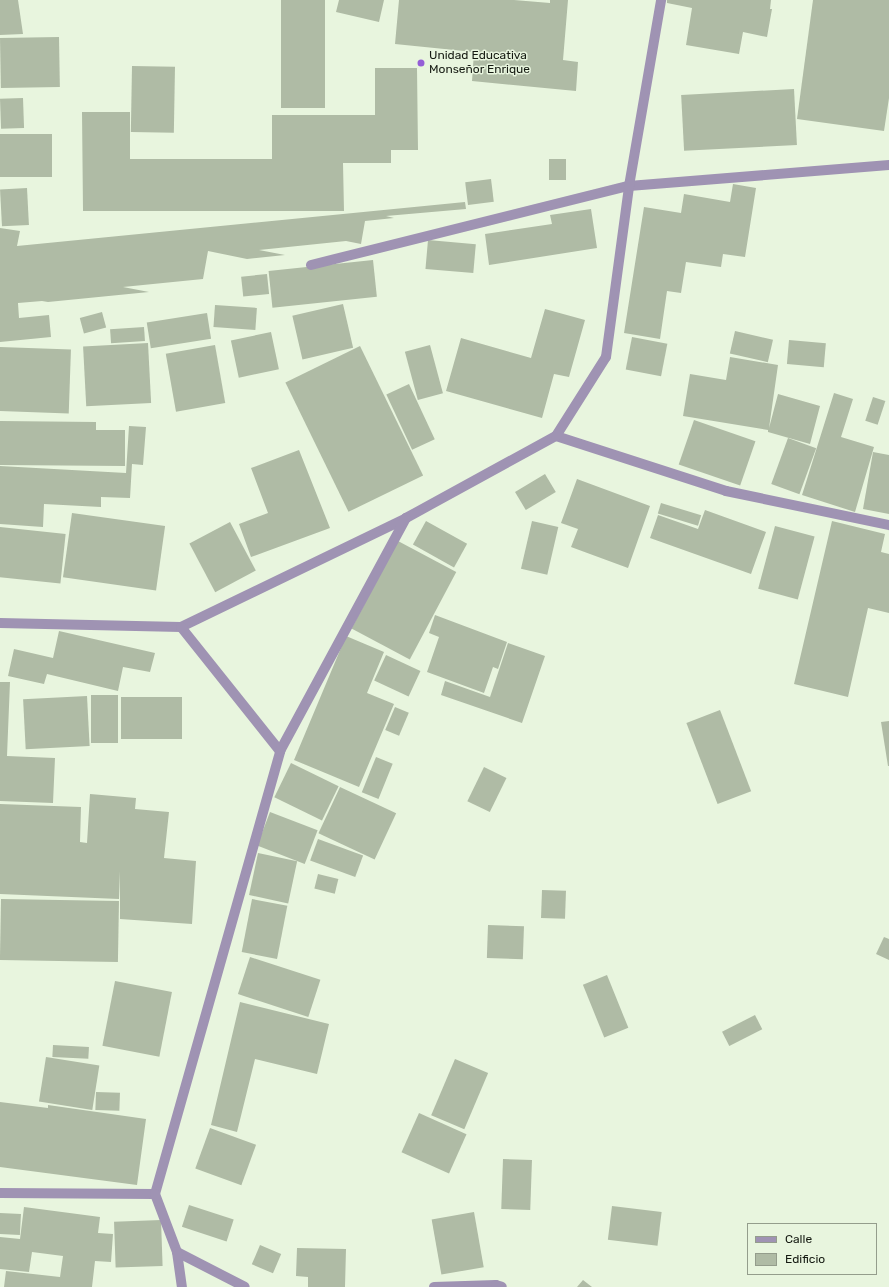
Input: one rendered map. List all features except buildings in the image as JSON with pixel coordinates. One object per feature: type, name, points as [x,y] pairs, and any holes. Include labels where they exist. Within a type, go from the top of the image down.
[{"type":"street","points":[[0,623],[180,627],[406,518],[556,436],[606,357],[629,186],[661,0]]},
{"type":"street","points":[[311,265],[629,186],[889,165]]},
{"type":"street","points":[[556,436],[726,491],[889,525]]},
{"type":"street","points":[[182,1287],[177,1252],[155,1194],[280,751],[406,518]]},
{"type":"street","points":[[180,627],[280,751]]},
{"type":"street","points":[[0,1193],[155,1194]]},
{"type":"street","points":[[177,1252],[245,1287]]},
{"type":"street","points":[[434,1287],[496,1285],[502,1287]]},
{"type":"place","name":"Unidad Educativa Monseñor Enrique","points":[[421,63]]}]
